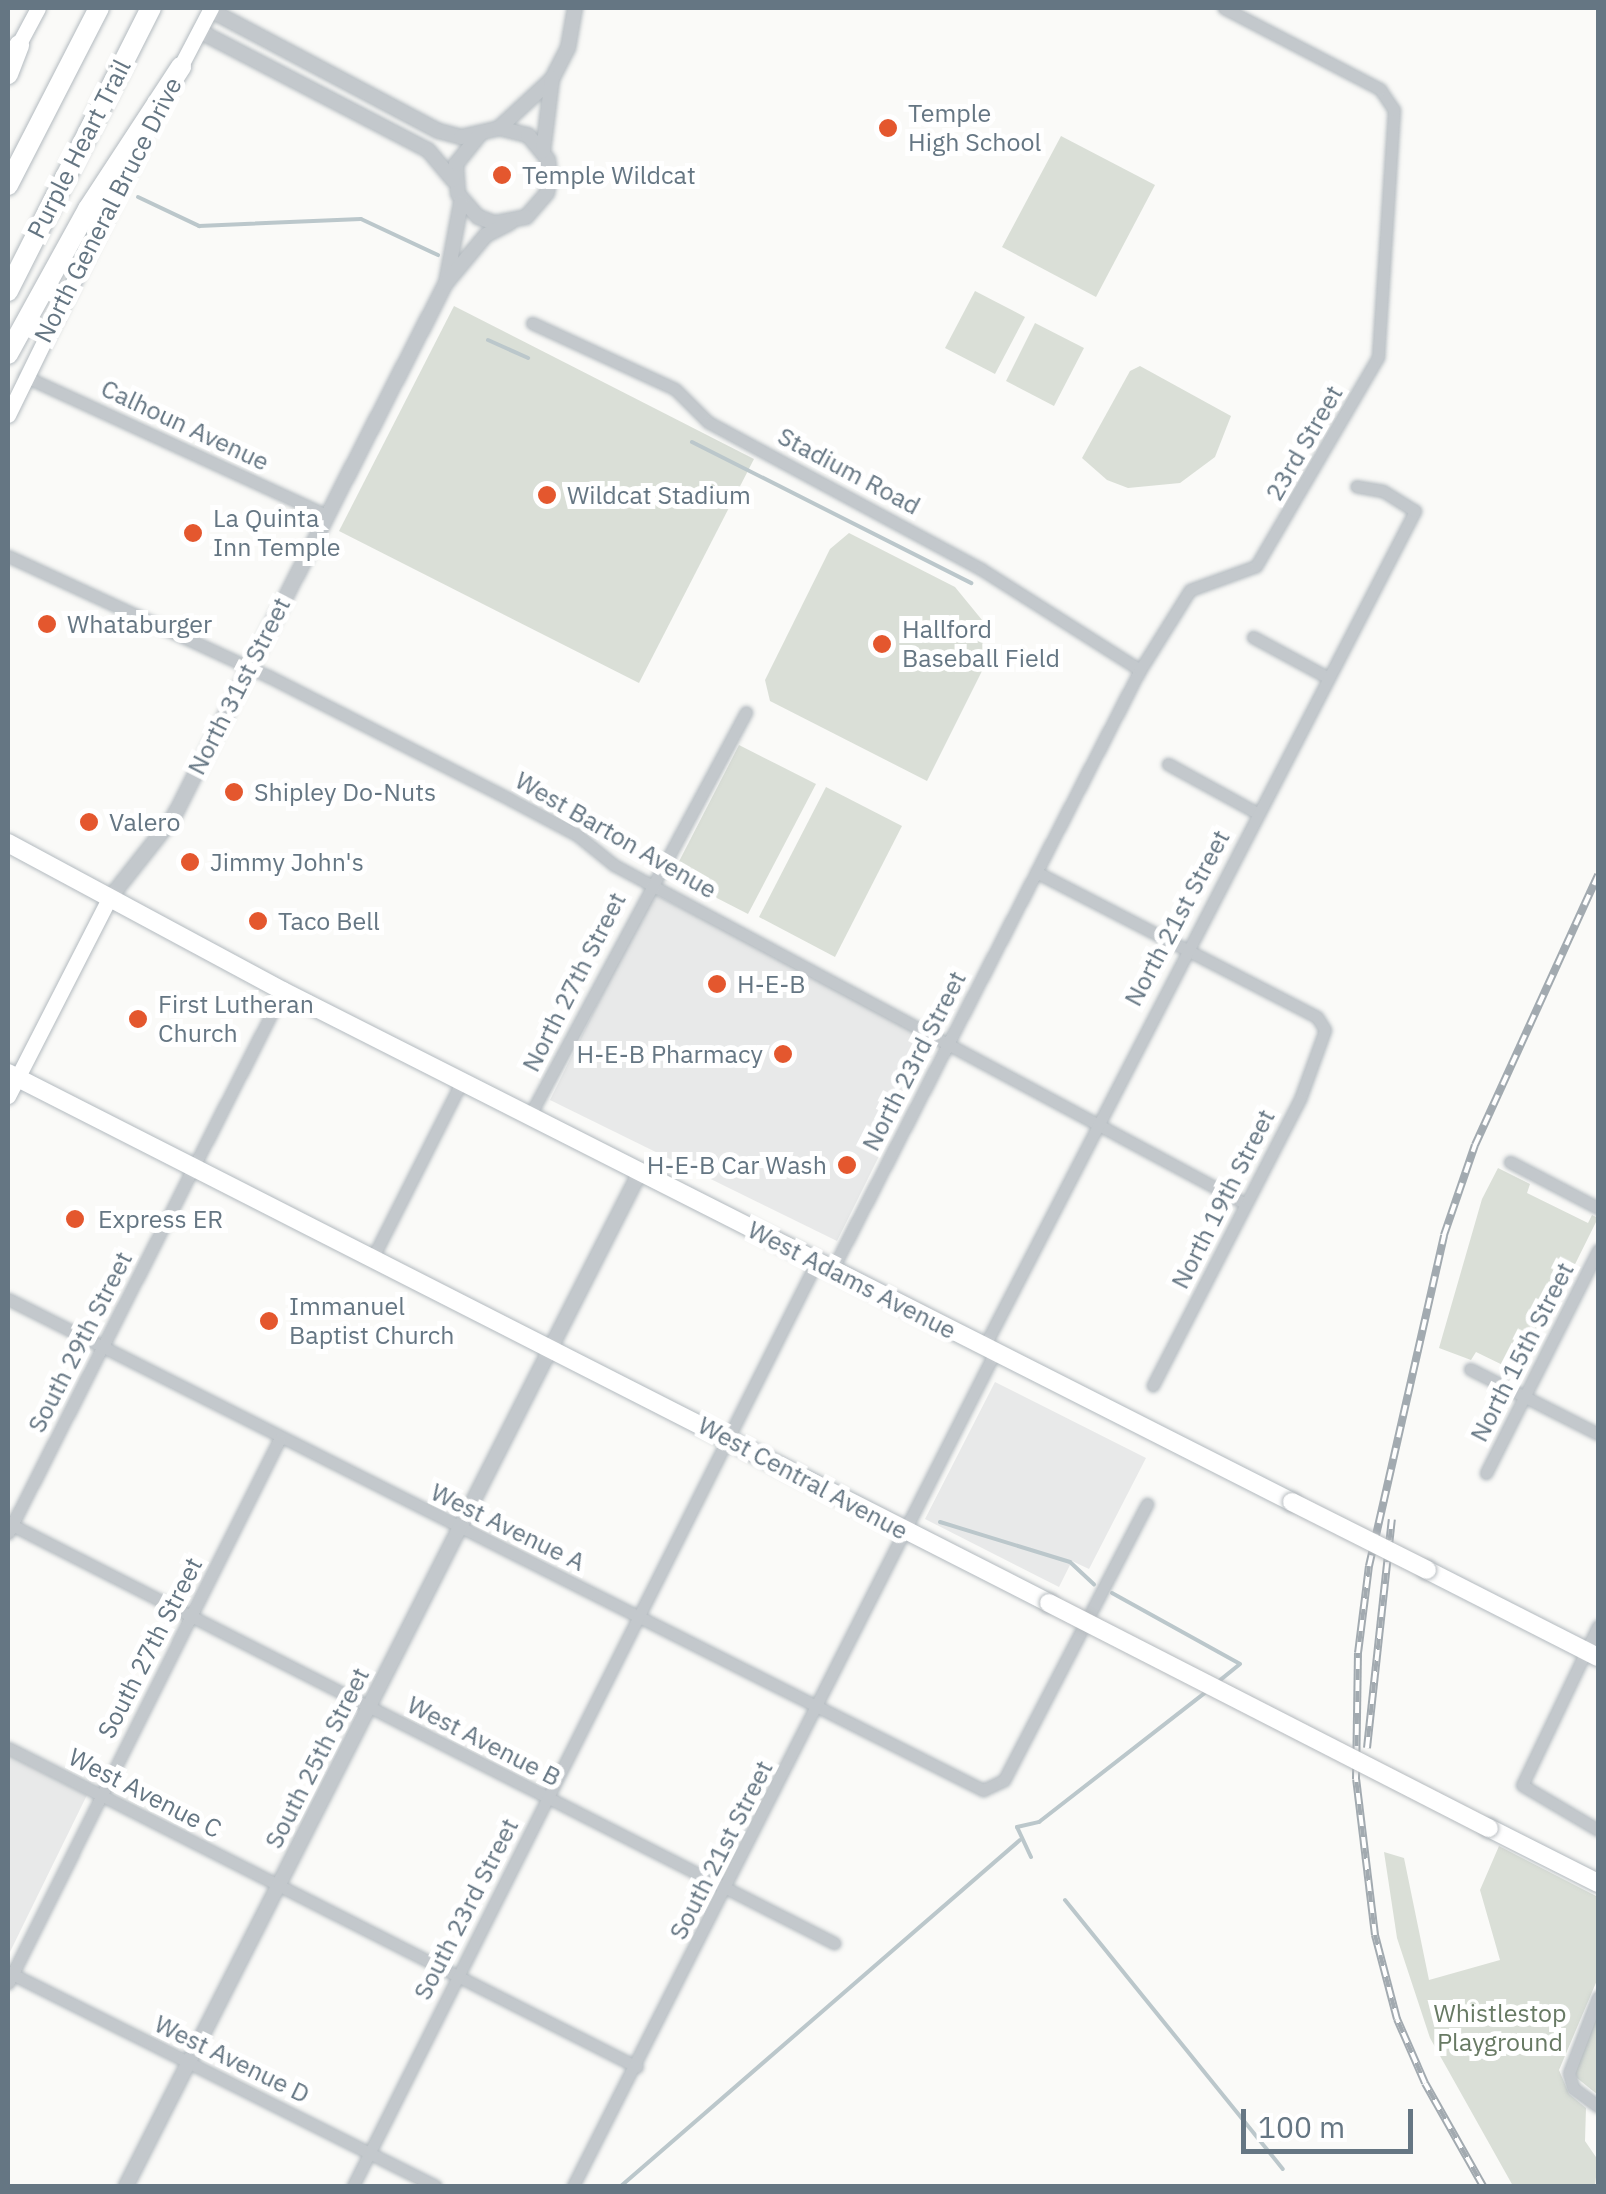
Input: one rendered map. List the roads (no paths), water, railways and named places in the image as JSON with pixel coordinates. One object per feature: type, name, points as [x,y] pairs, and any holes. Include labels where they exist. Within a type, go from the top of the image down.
[{"type":"highway","name":"Purple Heart Trail","points":[[8,185],[99,8]]},
{"type":"highway","name":"Purple Heart Trail","points":[[8,291],[151,8]]},
{"type":"highway","points":[[8,74],[19,45]]},
{"type":"highway","points":[[8,354],[88,209],[181,66]]},
{"type":"main road","points":[[8,64],[38,8]]},
{"type":"main road","name":"North General Bruce Drive","points":[[8,414],[211,9]]},
{"type":"main road","name":"West Adams Avenue","points":[[8,843],[283,991],[1593,1654]]},
{"type":"main road","name":"North 31st Street","points":[[8,1096],[12,1075],[109,900]]},
{"type":"main road","name":"West Central Avenue","points":[[12,1075],[1598,1883]]},
{"type":"street","points":[[211,9],[439,131],[480,134],[499,128],[552,79],[568,48],[575,8]]},
{"type":"street","name":"23rd Street","points":[[1036,872],[1140,670],[1190,590],[1256,566],[1378,357],[1394,110],[1380,89],[1224,8]]},
{"type":"street","points":[[199,31],[428,150],[478,217],[510,222],[526,217],[547,193],[543,152],[552,79]]},
{"type":"street","points":[[499,128],[528,135],[543,152]]},
{"type":"street","points":[[458,191],[462,150],[480,134]]},
{"type":"street","name":"North 31st Street","points":[[446,284],[463,216],[458,191]]},
{"type":"street","name":"North 31st Street","points":[[109,900],[173,818],[446,284],[486,235],[510,222]]},
{"type":"street","name":"Stadium Road","points":[[532,323],[675,389],[708,422],[981,568],[1140,670]]},
{"type":"street","name":"Calhoun Avenue","points":[[24,376],[326,515]]},
{"type":"street","name":"North 21st Street","points":[[906,1532],[1095,1126],[1415,511],[1383,492],[1356,486]]},
{"type":"street","name":"West Barton Avenue","points":[[8,556],[511,800],[650,884],[1244,1203]]},
{"type":"street","points":[[1253,637],[1327,676]]},
{"type":"street","name":"North 27th Street","points":[[530,1115],[650,884],[746,712]]},
{"type":"street","points":[[1168,764],[1257,813]]},
{"type":"street","points":[[1036,872],[1184,951]]},
{"type":"street","name":"North 23rd Street","points":[[729,1438],[948,1044],[1036,872]]},
{"type":"street","name":"North 19th Street","points":[[1153,1385],[1300,1099],[1325,1030],[1317,1017],[1184,951]]},
{"type":"street","name":"South 29th Street","points":[[9,1527],[283,991]]},
{"type":"street","points":[[372,1259],[462,1081]]},
{"type":"street","points":[[1510,1162],[1598,1208]]},
{"type":"street","name":"South 25th Street","points":[[126,2186],[640,1172]]},
{"type":"street","name":"North 15th Street","points":[[1486,1473],[1598,1250]]},
{"type":"street","name":"West Avenue A","points":[[8,1300],[817,1710],[990,1790],[1004,1780],[1147,1504]]},
{"type":"street","points":[[1470,1369],[1598,1434]]},
{"type":"street","name":"South 23rd Street","points":[[353,2186],[729,1438]]},
{"type":"street","name":"South 27th Street","points":[[9,1977],[279,1440]]},
{"type":"street","name":"West Avenue B","points":[[9,1527],[834,1944]]},
{"type":"street","name":"South 21st Street","points":[[573,2186],[637,2067],[906,1532]]},
{"type":"street","points":[[1598,1626],[1593,1654],[1522,1784],[1598,1830]]},
{"type":"street","name":"West Avenue C","points":[[8,1748],[637,2067]]},
{"type":"street","name":"West Avenue D","points":[[9,1977],[436,2186]]},
{"type":"street","points":[[1598,1996],[1573,2049],[1572,2088],[1598,2106]]},
{"type":"waterway","points":[[138,197],[199,226],[361,219],[438,255]]},
{"type":"waterway","points":[[488,340],[528,358]]},
{"type":"waterway","points":[[692,442],[971,583]]},
{"type":"waterway","points":[[940,1522],[1070,1562],[1094,1584]]},
{"type":"waterway","points":[[1112,1593],[1240,1664],[1218,1682]]},
{"type":"waterway","points":[[1031,1857],[1017,1827],[1039,1822],[1207,1691]]},
{"type":"waterway","points":[[621,2186],[1020,1840]]},
{"type":"waterway","points":[[1065,1900],[1283,2169]]},
{"type":"railway","points":[[1483,2186],[1425,2083],[1397,2019],[1375,1935],[1356,1779],[1358,1653],[1369,1566],[1444,1235],[1475,1145],[1598,875]]},
{"type":"railway","points":[[1367,1748],[1392,1519]]},
{"type":"place","name":"Temple High School","points":[[888,128]]},
{"type":"place","name":"Temple Wildcat","points":[[502,175]]},
{"type":"place","name":"Wildcat Stadium","points":[[547,495]]},
{"type":"place","name":"La Quinta Inn Temple","points":[[193,533]]},
{"type":"place","name":"Whataburger","points":[[47,624]]},
{"type":"place","name":"Hallford Baseball Field","points":[[882,644]]},
{"type":"place","name":"Shipley Do-Nuts","points":[[234,792]]},
{"type":"place","name":"Valero","points":[[89,822]]},
{"type":"place","name":"Jimmy John's","points":[[190,862]]},
{"type":"place","name":"Taco Bell","points":[[258,921]]},
{"type":"place","name":"H-E-B","points":[[717,984]]},
{"type":"place","name":"First Lutheran Church","points":[[138,1019]]},
{"type":"place","name":"H-E-B Pharmacy","points":[[783,1054]]},
{"type":"place","name":"H-E-B Car Wash","points":[[847,1165]]},
{"type":"place","name":"Express ER","points":[[75,1219]]},
{"type":"place","name":"Immanuel Baptist Church","points":[[269,1321]]},
{"type":"park label","name":"Whistlestop Playground","points":[[1500,2028]]}]
